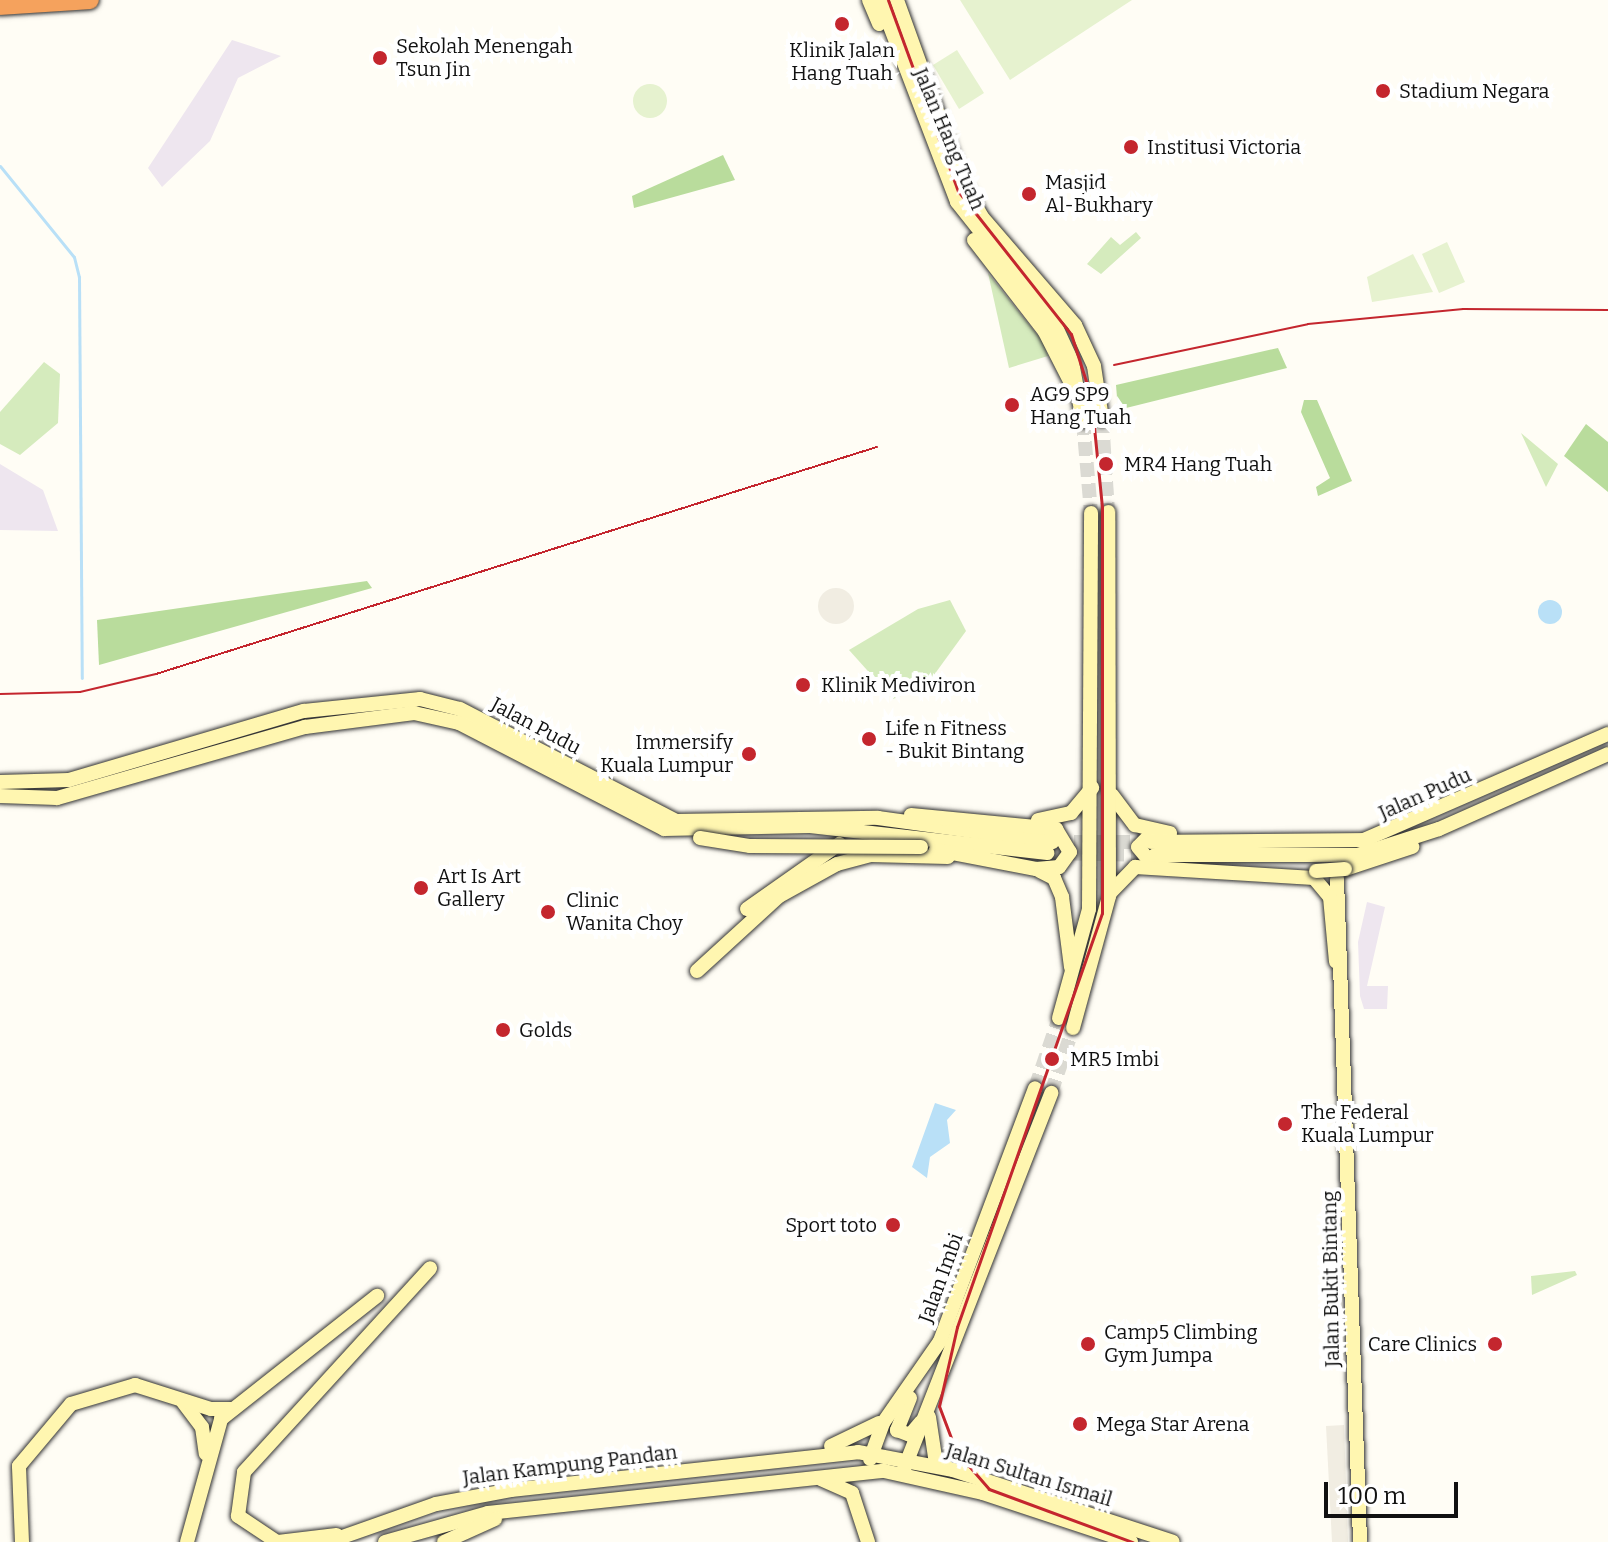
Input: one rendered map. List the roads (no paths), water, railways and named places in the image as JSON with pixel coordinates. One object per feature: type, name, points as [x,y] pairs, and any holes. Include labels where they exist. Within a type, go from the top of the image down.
[{"type":"highway","points":[[0,6],[90,0]]},
{"type":"main road","name":"Jalan Hang Tuah","points":[[869,0],[953,209],[1054,352],[1082,414],[1055,325],[957,202],[900,0]]},
{"type":"main road","name":"Jalan Hang Tuah","points":[[880,0],[982,217],[1075,325],[1094,366],[1102,419]]},
{"type":"main road","points":[[1073,1028],[1109,896],[1108,512]]},
{"type":"main road","points":[[1059,1018],[1089,909],[1095,782],[1091,513]]},
{"type":"main road","name":"Jalan Pudu","points":[[0,782],[69,780],[337,704],[420,699],[460,709],[663,818],[689,823],[783,815],[878,818],[1050,848],[810,826],[686,833],[647,823],[459,723],[414,713],[328,721],[57,798],[0,796]]},
{"type":"main road","name":"Jalan Pudu","points":[[1153,849],[1347,843],[1424,816],[1608,734]]},
{"type":"main road","name":"Jalan Pudu","points":[[1153,849],[1287,860],[1358,855],[1439,829],[1608,754]]},
{"type":"main road","points":[[783,815],[847,810],[994,820],[1059,818],[1078,808],[1095,782]]},
{"type":"main road","points":[[1111,793],[1127,819],[1153,849],[1272,873],[1314,878],[1329,892],[1345,1014]]},
{"type":"main road","points":[[994,820],[1064,836],[1069,858],[1036,869]]},
{"type":"main road","points":[[647,823],[700,838],[750,846],[921,847],[1036,869],[1058,884],[1072,975]]},
{"type":"main road","points":[[1287,860],[1341,874],[1402,852],[1439,829]]},
{"type":"main road","points":[[747,909],[846,839],[882,834]]},
{"type":"main road","points":[[1109,896],[1126,871],[1153,849]]},
{"type":"main road","points":[[697,971],[779,896],[837,864],[870,855],[960,855]]},
{"type":"main road","points":[[1272,873],[1318,869]]},
{"type":"main road","points":[[1341,874],[1345,1014]]},
{"type":"main road","name":"Jalan Bukit Bintang","points":[[1345,1014],[1360,1542]]},
{"type":"main road","name":"Jalan Imbi","points":[[869,1471],[872,1452],[891,1410],[927,1365],[1035,1088]]},
{"type":"main road","name":"Jalan Imbi","points":[[905,1467],[929,1413],[1051,1093]]},
{"type":"main road","points":[[353,1533],[278,1542],[245,1534],[236,1496],[261,1446],[430,1268]]},
{"type":"main road","points":[[187,1542],[215,1430],[233,1409],[261,1395],[377,1296]]},
{"type":"main road","points":[[927,1365],[897,1430],[910,1435],[929,1413]]},
{"type":"main road","points":[[22,1542],[19,1466],[49,1422],[85,1394],[135,1385],[233,1409]]},
{"type":"main road","points":[[178,1397],[202,1427],[206,1467]]},
{"type":"main road","points":[[745,1462],[855,1440],[891,1410]]},
{"type":"main road","points":[[929,1413],[935,1457],[953,1470]]},
{"type":"main road","points":[[872,1452],[905,1467]]},
{"type":"main road","name":"Jalan Kampung Pandan","points":[[328,1542],[461,1498],[745,1462],[872,1452]]},
{"type":"main road","points":[[745,1462],[809,1466],[769,1479]]},
{"type":"main road","name":"Jalan Sultan Ismail","points":[[905,1467],[1131,1542]]},
{"type":"main road","name":"Jalan Sultan Ismail","points":[[869,1471],[905,1467],[953,1470],[1173,1542]]},
{"type":"main road","name":"Jalan Kampung Pandan","points":[[385,1542],[455,1519],[522,1510],[655,1500],[769,1479],[869,1471]]},
{"type":"main road","points":[[786,1478],[846,1486],[868,1542]]},
{"type":"main road","points":[[444,1542],[522,1510]]},
{"type":"water","points":[[1550,600],[1561,607],[1562,612],[1555,623],[1550,624],[1539,617],[1538,612],[1545,601]]},
{"type":"water","points":[[935,1103],[956,1110],[947,1120],[950,1143],[930,1157],[927,1178],[912,1167]]},
{"type":"waterway","points":[[0,166],[74,257],[79,277],[82,678]]},
{"type":"tunnel","points":[[1102,419],[1108,512]]},
{"type":"tunnel","points":[[1083,421],[1091,513]]},
{"type":"tunnel","points":[[1053,842],[1151,842]]},
{"type":"tunnel","points":[[1047,853],[1154,855]]},
{"type":"tunnel","points":[[1035,1088],[1059,1018]]},
{"type":"tunnel","points":[[1051,1093],[1073,1028]]},
{"type":"tram line","points":[[1114,365],[1308,324],[1463,309],[1608,310]]},
{"type":"tram line","points":[[0,694],[80,692],[156,674],[877,447]]},
{"type":"railway","points":[[888,0],[958,191],[1071,334],[1091,397],[1102,507],[1102,913],[957,1327],[939,1406],[956,1451],[989,1489],[1132,1542]]},
{"type":"place","name":"Klinik Jalan Hang Tuah","points":[[842,24]]},
{"type":"place","name":"Sekolah Menengah Tsun Jin","points":[[380,58]]},
{"type":"place","name":"Stadium Negara","points":[[1383,91]]},
{"type":"place","name":"Institusi Victoria","points":[[1131,147]]},
{"type":"place","name":"Masjid Al-Bukhary","points":[[1029,194]]},
{"type":"place","name":"AG9 SP9 Hang Tuah","points":[[1012,405]]},
{"type":"place","name":"MR4 Hang Tuah","points":[[1106,464]]},
{"type":"place","name":"Klinik Mediviron","points":[[803,685]]},
{"type":"place","name":"Life n Fitness - Bukit Bintang","points":[[869,739]]},
{"type":"place","name":"Immersify Kuala Lumpur","points":[[749,754]]},
{"type":"place","name":"Art Is Art Gallery","points":[[421,888]]},
{"type":"place","name":"Clinic Wanita Choy","points":[[548,912]]},
{"type":"place","name":"Golds","points":[[503,1030]]},
{"type":"place","name":"MR5 Imbi","points":[[1052,1059]]},
{"type":"place","name":"The Federal Kuala Lumpur","points":[[1285,1124]]},
{"type":"place","name":"Sport toto","points":[[893,1225]]},
{"type":"place","name":"Camp5 Climbing Gym Jumpa","points":[[1088,1344]]},
{"type":"place","name":"Care Clinics","points":[[1495,1344]]},
{"type":"place","name":"Mega Star Arena","points":[[1080,1424]]}]
